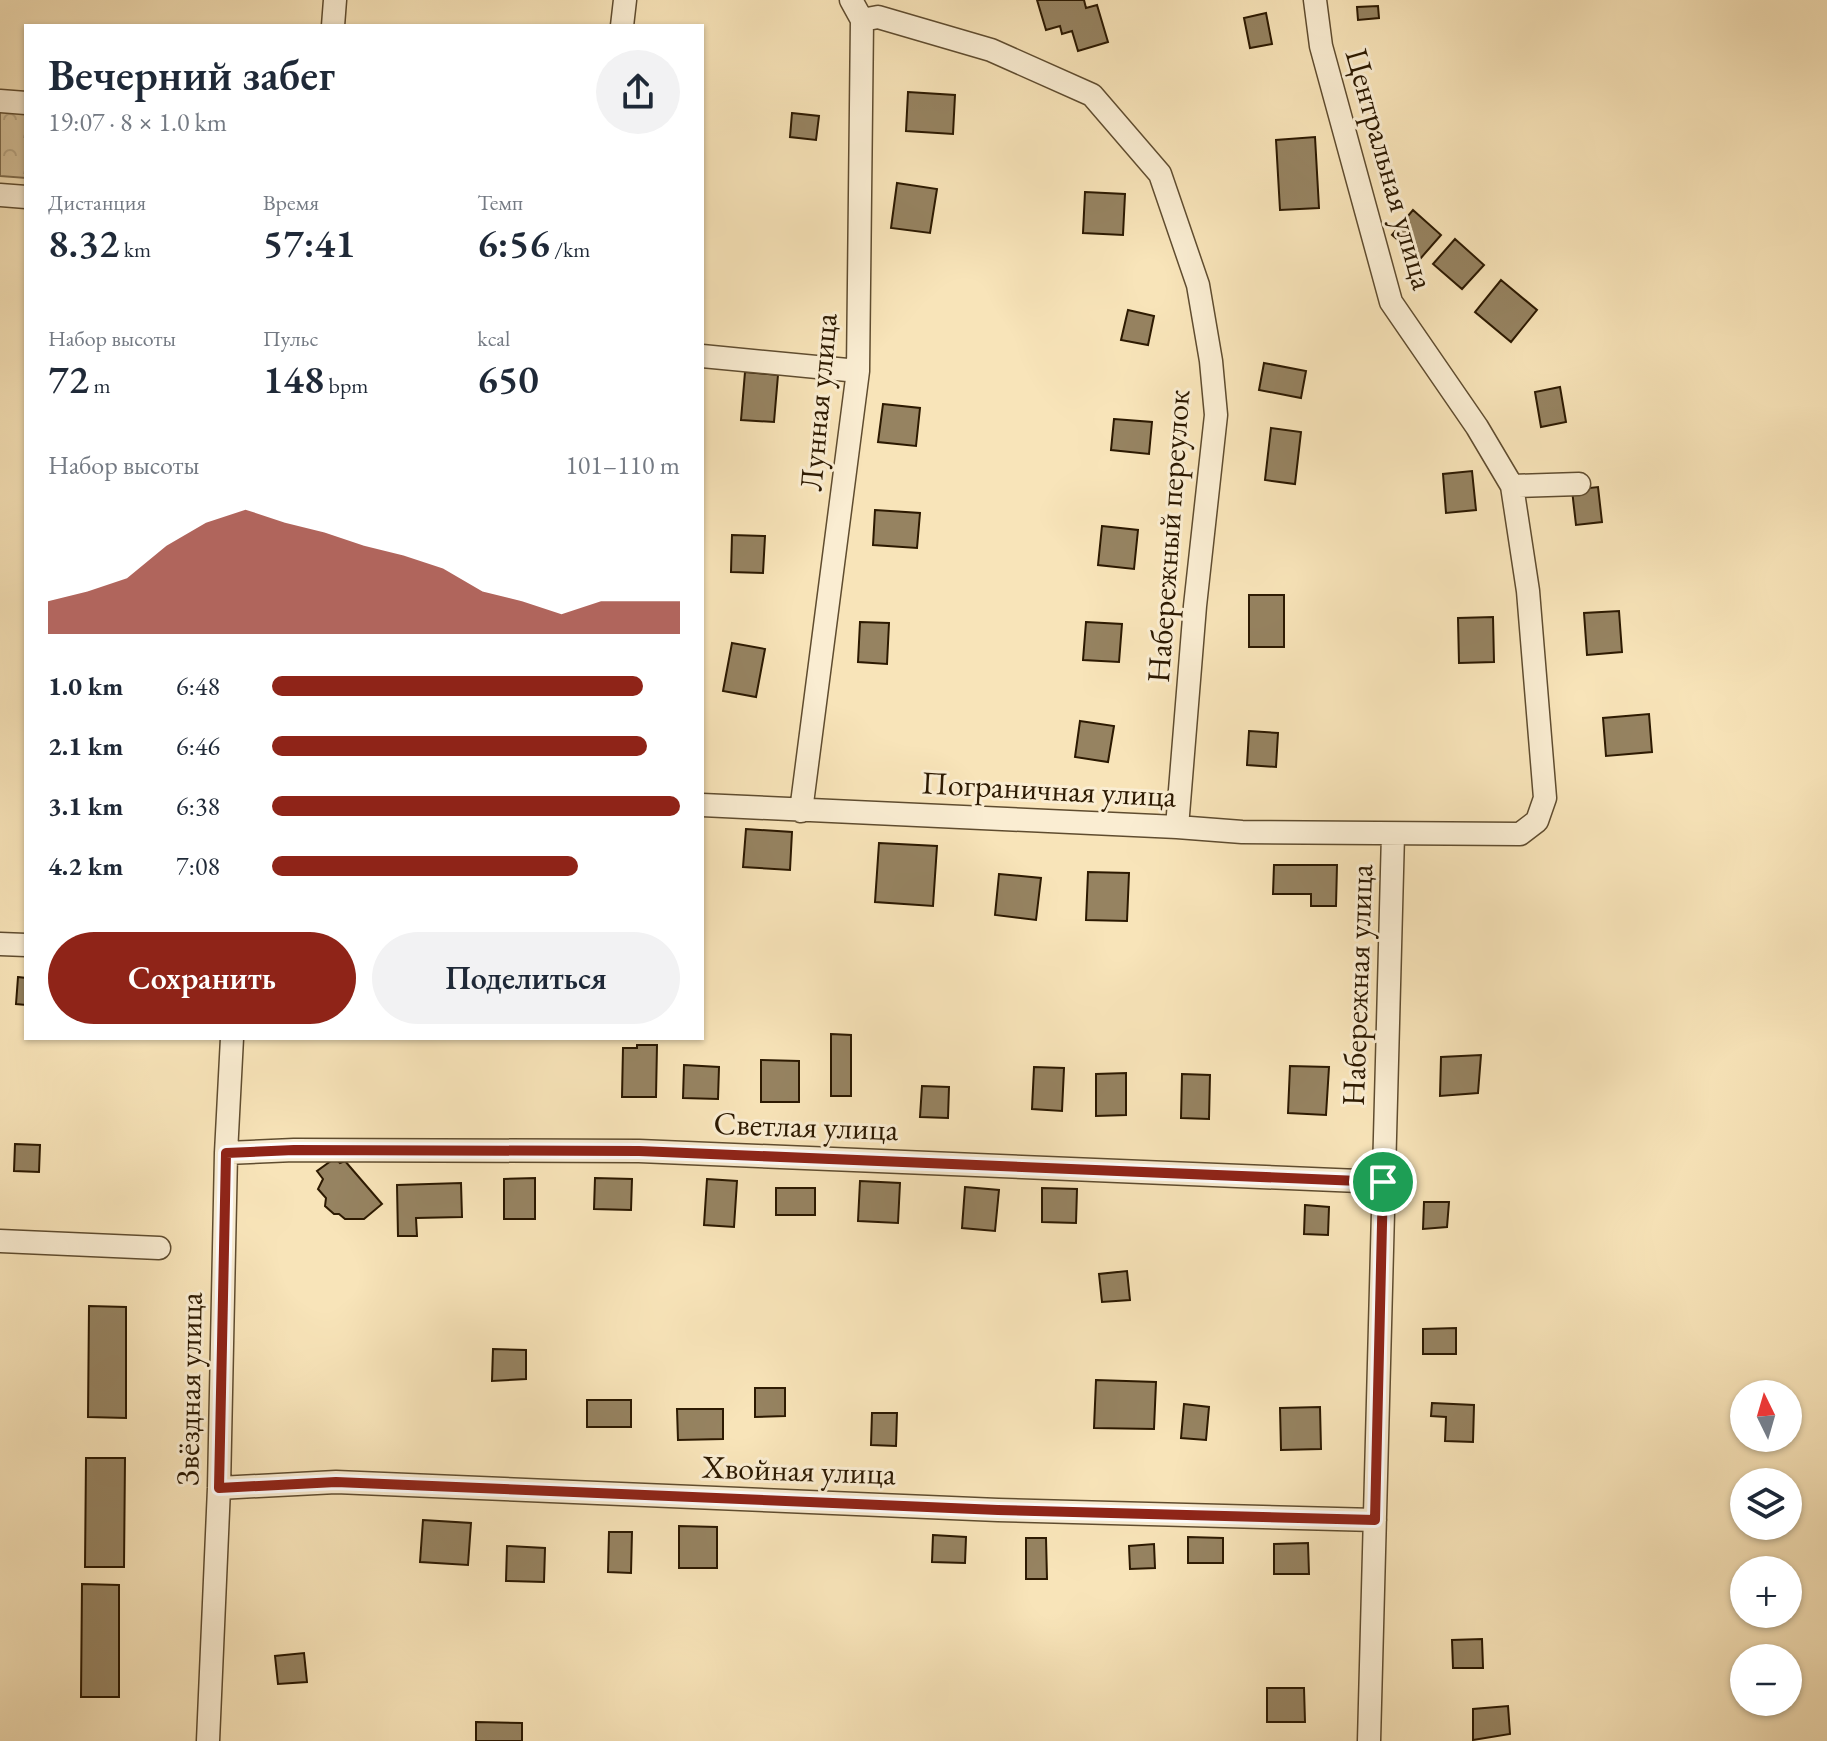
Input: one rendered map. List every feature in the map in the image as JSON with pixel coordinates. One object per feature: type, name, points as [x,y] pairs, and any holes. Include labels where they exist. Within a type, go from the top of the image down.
[{"type":"street","points":[[333,24],[335,0]]},
{"type":"street","points":[[622,24],[625,0]]},
{"type":"street","name":"Центральная улица","points":[[1315,0],[1321,46],[1391,302],[1477,427]]},
{"type":"street","name":"Лунная улица","points":[[801,811],[858,371],[857,10]]},
{"type":"street","name":"Набережный переулок","points":[[857,10],[991,50],[1092,95],[1160,174],[1198,285],[1211,361],[1216,415],[1195,606],[1177,827]]},
{"type":"street","points":[[0,101],[24,103]]},
{"type":"street","points":[[0,195],[24,197]]},
{"type":"street","points":[[704,356],[858,371]]},
{"type":"street","name":"Набережная улица","points":[[1369,1741],[1393,834],[1520,834],[1537,821],[1545,798],[1528,591],[1512,486],[1477,427]]},
{"type":"street","points":[[1512,486],[1579,484]]},
{"type":"street","name":"Пограничная улица","points":[[704,805],[1242,832],[1393,834]]},
{"type":"street","points":[[0,944],[24,945]]},
{"type":"street","name":"Звёздная улица","points":[[208,1741],[232,1040]]},
{"type":"street","name":"Светлая улица","points":[[226,1153],[294,1150],[639,1151],[1383,1182]]},
{"type":"street","points":[[0,1241],[159,1248]]},
{"type":"street","name":"Хвойная улица","points":[[219,1488],[336,1482],[998,1510],[1375,1520]]},
{"type":"green space","points":[[0,108],[24,111],[24,178],[0,176]]},
{"type":"building","points":[[1037,0],[1084,0],[1086,8],[1097,5],[1108,42],[1078,51],[1072,31],[1062,34],[1060,26],[1046,30]]},
{"type":"building","points":[[1378,6],[1379,18],[1358,20],[1357,7]]},
{"type":"building","points":[[1266,13],[1272,44],[1250,48],[1244,18]]},
{"type":"building","points":[[908,92],[955,95],[953,134],[906,131]]},
{"type":"building","points":[[792,113],[819,116],[816,140],[790,137]]},
{"type":"building","points":[[1315,137],[1319,208],[1280,210],[1276,140]]},
{"type":"building","points":[[897,183],[937,189],[930,233],[891,228]]},
{"type":"building","points":[[1085,192],[1125,194],[1123,235],[1083,233]]},
{"type":"building","points":[[1413,210],[1441,235],[1420,259],[1392,235]]},
{"type":"building","points":[[1455,239],[1484,265],[1462,289],[1433,264]]},
{"type":"building","points":[[1501,280],[1537,310],[1511,342],[1475,312]]},
{"type":"building","points":[[1128,310],[1154,316],[1148,345],[1121,340]]},
{"type":"building","points":[[1264,363],[1306,371],[1301,398],[1259,390]]},
{"type":"building","points":[[745,372],[778,375],[774,422],[741,420]]},
{"type":"building","points":[[1560,387],[1566,422],[1541,427],[1535,392]]},
{"type":"building","points":[[883,404],[920,408],[916,446],[878,442]]},
{"type":"building","points":[[1114,419],[1152,422],[1149,454],[1111,450]]},
{"type":"building","points":[[1271,428],[1301,432],[1295,484],[1265,480]]},
{"type":"building","points":[[1472,471],[1476,510],[1446,513],[1443,474]]},
{"type":"building","points":[[1598,487],[1602,522],[1576,525],[1572,490]]},
{"type":"building","points":[[875,510],[920,513],[917,548],[873,545]]},
{"type":"building","points":[[1102,526],[1138,530],[1134,569],[1098,565]]},
{"type":"building","points":[[732,535],[765,536],[763,573],[731,572]]},
{"type":"building","points":[[1249,595],[1284,595],[1284,647],[1249,647]]},
{"type":"building","points":[[1619,611],[1622,652],[1587,655],[1584,613]]},
{"type":"building","points":[[1493,617],[1494,662],[1459,663],[1458,618]]},
{"type":"building","points":[[860,622],[889,623],[887,664],[858,662]]},
{"type":"building","points":[[1086,622],[1122,624],[1119,662],[1083,660]]},
{"type":"building","points":[[732,643],[765,649],[756,697],[723,691]]},
{"type":"building","points":[[1649,714],[1652,752],[1606,756],[1603,718]]},
{"type":"building","points":[[1080,721],[1114,726],[1108,762],[1075,757]]},
{"type":"building","points":[[1249,731],[1278,733],[1276,767],[1247,765]]},
{"type":"building","points":[[746,829],[792,832],[790,870],[743,867]]},
{"type":"building","points":[[879,843],[937,846],[933,906],[875,902]]},
{"type":"building","points":[[1274,865],[1337,865],[1336,906],[1311,906],[1311,894],[1273,894]]},
{"type":"building","points":[[1088,872],[1129,873],[1127,921],[1086,920]]},
{"type":"building","points":[[999,874],[1041,878],[1036,920],[995,915]]},
{"type":"building","points":[[18,977],[24,978],[24,1005],[16,1004]]},
{"type":"building","points":[[831,1034],[851,1035],[851,1096],[831,1096]]},
{"type":"building","points":[[637,1045],[657,1045],[656,1097],[622,1097],[623,1048],[637,1048]]},
{"type":"building","points":[[1481,1055],[1478,1093],[1440,1096],[1441,1057]]},
{"type":"building","points":[[761,1060],[799,1061],[799,1102],[761,1102]]},
{"type":"building","points":[[684,1065],[719,1067],[718,1099],[683,1098]]},
{"type":"building","points":[[1290,1066],[1329,1067],[1326,1115],[1288,1113]]},
{"type":"building","points":[[1034,1067],[1064,1068],[1062,1111],[1032,1109]]},
{"type":"building","points":[[1126,1073],[1126,1115],[1096,1116],[1096,1074]]},
{"type":"building","points":[[1182,1074],[1210,1075],[1209,1119],[1181,1118]]},
{"type":"building","points":[[922,1086],[949,1087],[948,1118],[920,1117]]},
{"type":"building","points":[[15,1144],[40,1145],[39,1172],[14,1171]]},
{"type":"building","points":[[335,1158],[340,1163],[345,1161],[382,1204],[364,1219],[345,1219],[325,1206],[326,1198],[318,1189],[323,1179],[317,1171]]},
{"type":"building","points":[[535,1178],[535,1219],[504,1219],[504,1179]]},
{"type":"building","points":[[595,1178],[632,1179],[631,1210],[594,1209]]},
{"type":"building","points":[[707,1179],[737,1181],[734,1227],[704,1225]]},
{"type":"building","points":[[860,1181],[900,1183],[898,1223],[858,1221]]},
{"type":"building","points":[[461,1183],[462,1217],[416,1218],[417,1236],[398,1236],[397,1185]]},
{"type":"building","points":[[965,1187],[999,1190],[995,1231],[962,1228]]},
{"type":"building","points":[[776,1188],[815,1188],[815,1215],[776,1215]]},
{"type":"building","points":[[1042,1188],[1077,1189],[1076,1223],[1042,1222]]},
{"type":"building","points":[[1424,1202],[1449,1202],[1447,1227],[1423,1229]]},
{"type":"building","points":[[1305,1205],[1329,1207],[1328,1235],[1304,1234]]},
{"type":"building","points":[[1127,1271],[1130,1300],[1102,1302],[1099,1274]]},
{"type":"building","points":[[89,1306],[126,1307],[126,1418],[88,1417]]},
{"type":"building","points":[[1456,1328],[1456,1354],[1423,1354],[1423,1329]]},
{"type":"building","points":[[493,1349],[526,1350],[526,1379],[492,1381]]},
{"type":"building","points":[[1096,1380],[1156,1382],[1154,1429],[1094,1428]]},
{"type":"building","points":[[755,1388],[785,1388],[785,1416],[755,1417]]},
{"type":"building","points":[[587,1400],[631,1400],[631,1427],[587,1427]]},
{"type":"building","points":[[1432,1403],[1474,1405],[1473,1442],[1445,1441],[1446,1417],[1431,1416]]},
{"type":"building","points":[[1184,1404],[1209,1407],[1206,1440],[1181,1438]]},
{"type":"building","points":[[1320,1407],[1321,1449],[1281,1450],[1280,1408]]},
{"type":"building","points":[[677,1409],[723,1409],[723,1439],[678,1440]]},
{"type":"building","points":[[872,1413],[897,1413],[896,1446],[871,1445]]},
{"type":"building","points":[[86,1458],[125,1458],[124,1567],[85,1567]]},
{"type":"building","points":[[423,1520],[471,1523],[468,1565],[420,1562]]},
{"type":"building","points":[[679,1526],[717,1527],[717,1568],[679,1568]]},
{"type":"building","points":[[609,1532],[632,1532],[631,1573],[608,1572]]},
{"type":"building","points":[[933,1535],[966,1537],[965,1563],[932,1562]]},
{"type":"building","points":[[1188,1537],[1223,1538],[1223,1563],[1188,1563]]},
{"type":"building","points":[[1026,1538],[1046,1538],[1047,1579],[1026,1579]]},
{"type":"building","points":[[1308,1543],[1309,1574],[1274,1574],[1274,1544]]},
{"type":"building","points":[[1154,1544],[1155,1568],[1130,1569],[1129,1546]]},
{"type":"building","points":[[507,1546],[545,1548],[544,1582],[506,1581]]},
{"type":"building","points":[[82,1584],[119,1585],[119,1697],[81,1697]]},
{"type":"building","points":[[1482,1639],[1483,1668],[1453,1668],[1452,1640]]},
{"type":"building","points":[[304,1653],[307,1682],[278,1684],[275,1656]]},
{"type":"building","points":[[1267,1688],[1304,1688],[1305,1722],[1267,1722]]},
{"type":"building","points":[[1508,1706],[1510,1734],[1473,1740],[1473,1709]]},
{"type":"building","points":[[476,1722],[522,1723],[522,1741],[476,1741]]},
{"type":"route","points":[[294,1150],[639,1151],[1383,1182],[1375,1520],[998,1510],[336,1482],[219,1488],[226,1153],[294,1150]]}]
